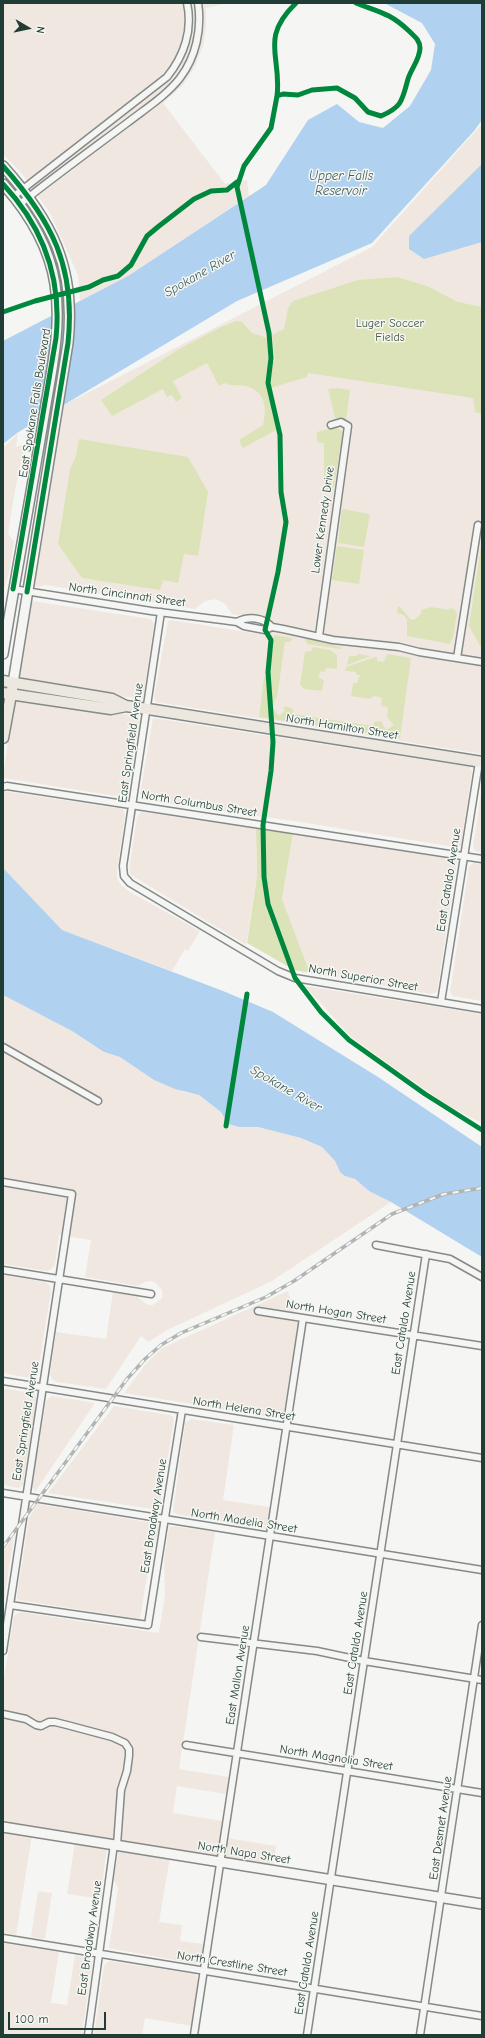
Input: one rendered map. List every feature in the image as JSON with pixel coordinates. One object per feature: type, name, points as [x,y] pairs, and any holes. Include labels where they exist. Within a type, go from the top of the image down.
[{"type":"main road","name":"East Spokane Falls Boulevard","points":[[3,166],[30,197],[52,236],[66,279],[69,308],[69,331],[52,442],[27,592],[8,682]]},
{"type":"main road","name":"East Spokane Falls Boulevard","points":[[3,184],[20,204],[42,241],[55,284],[58,323],[39,447],[13,589],[3,654]]},
{"type":"main road","points":[[3,738],[8,682]]},
{"type":"main road","name":"North Hamilton Street","points":[[8,682],[112,699],[126,706],[480,762]]},
{"type":"main road","name":"North Hamilton Street","points":[[7,693],[111,709],[126,706]]},
{"type":"main road","name":"North Napa Street","points":[[3,1827],[482,1904]]},
{"type":"street","points":[[14,196],[145,96],[167,77],[181,56],[189,29],[187,3]]},
{"type":"street","points":[[20,204],[152,104],[170,88],[189,62],[198,37],[198,3]]},
{"type":"street","points":[[145,96],[152,104]]},
{"type":"street","points":[[86,140],[95,147]]},
{"type":"street","name":"Lower Kennedy Drive","points":[[318,636],[348,426],[342,422],[331,425]]},
{"type":"street","points":[[457,658],[478,525]]},
{"type":"street","name":"North Cincinnati Street","points":[[13,589],[237,622],[244,626],[266,630],[272,627],[354,643],[399,647],[482,662]]},
{"type":"street","name":"East Springfield Avenue","points":[[124,876],[123,866],[148,709],[161,612]]},
{"type":"street","name":"East Cataldo Avenue","points":[[441,1002],[480,762]]},
{"type":"street","name":"North Columbus Street","points":[[4,785],[482,859]]},
{"type":"street","name":"North Superior Street","points":[[124,876],[130,883],[148,894],[278,971],[295,978],[482,1009]]},
{"type":"street","points":[[3,1047],[98,1101]]},
{"type":"street","name":"East Springfield Avenue","points":[[3,1182],[72,1194],[3,1651]]},
{"type":"street","points":[[376,1245],[426,1254],[454,1261],[482,1277]]},
{"type":"street","name":"East Cataldo Avenue","points":[[307,2035],[426,1254]]},
{"type":"street","points":[[3,1270],[151,1294]]},
{"type":"street","name":"North Hogan Street","points":[[258,1311],[482,1346]]},
{"type":"street","name":"East Mallon Avenue","points":[[194,2035],[303,1318]]},
{"type":"street","name":"North Helena Street","points":[[3,1381],[482,1458]]},
{"type":"street","name":"East Broadway Avenue","points":[[10,1605],[148,1624],[182,1410]]},
{"type":"street","name":"North Madelia Street","points":[[3,1493],[482,1570]]},
{"type":"street","name":"East Desmet Avenue","points":[[420,2035],[482,1625]]},
{"type":"street","points":[[201,1637],[317,1651],[364,1661],[482,1680]]},
{"type":"street","name":"East Broadway Avenue","points":[[3,1714],[22,1718],[41,1726],[49,1722],[67,1724],[112,1737],[125,1743],[129,1749],[127,1770],[121,1790],[115,1845],[88,2035]]},
{"type":"street","name":"North Magnolia Street","points":[[186,1745],[482,1793]]},
{"type":"street","name":"North Crestline Street","points":[[3,1938],[482,2016]]},
{"type":"shaded area","points":[[3,3],[226,3],[206,8],[206,28],[203,46],[194,68],[183,85],[163,103],[225,184],[247,180],[249,196],[128,276],[80,301],[78,275],[50,213],[23,175],[3,154]]},
{"type":"shaded area","points":[[482,124],[482,754],[156,702],[154,698],[168,621],[172,620],[259,634],[267,632],[269,620],[232,614],[225,604],[216,599],[205,601],[195,609],[45,585],[38,587],[32,585],[46,493],[64,405],[372,247]]},
{"type":"shaded area","points":[[18,433],[16,447],[25,444],[15,490],[8,534],[14,542],[10,570],[3,591],[3,448]]},
{"type":"shaded area","points":[[32,601],[151,619],[154,624],[143,698],[140,699],[24,680],[20,678],[19,675],[30,602]]},
{"type":"shaded area","points":[[22,699],[138,716],[140,719],[128,794],[122,797],[3,778],[13,704],[16,700]]},
{"type":"shaded area","points":[[153,718],[470,767],[472,772],[460,846],[454,847],[300,822],[145,800],[140,794]]},
{"type":"shaded area","points":[[482,787],[482,853],[475,851],[473,846]]},
{"type":"shaded area","points":[[3,791],[123,809],[125,815],[117,870],[117,878],[121,885],[130,892],[200,931],[188,951],[185,949],[172,971],[62,930],[15,882],[3,868]]},
{"type":"shaded area","points":[[141,812],[256,828],[257,876],[246,945],[131,875],[129,869],[137,817]]},
{"type":"shaded area","points":[[293,833],[454,859],[457,861],[437,992],[431,994],[310,973],[282,899]]},
{"type":"shaded area","points":[[473,863],[482,864],[482,1001],[453,996],[450,992],[469,867]]},
{"type":"shaded area","points":[[305,986],[482,1014],[482,1123],[448,1106],[351,1037]]},
{"type":"shaded area","points":[[3,995],[72,1031],[104,1052],[120,1057],[154,1080],[184,1092],[199,1095],[221,1112],[228,1124],[239,1127],[258,1127],[301,1138],[322,1147],[335,1161],[340,1172],[355,1179],[369,1191],[391,1202],[272,1281],[165,1331],[149,1342],[141,1336],[106,1389],[57,1382],[52,1379],[50,1374],[56,1332],[106,1339],[113,1292],[136,1296],[148,1305],[153,1305],[162,1298],[162,1290],[156,1283],[151,1281],[145,1282],[138,1286],[85,1277],[91,1240],[59,1235],[55,1265],[46,1271],[3,1264]]},
{"type":"shaded area","points":[[3,1275],[45,1282],[49,1285],[51,1291],[38,1372],[35,1376],[30,1378],[3,1373]]},
{"type":"shaded area","points":[[288,1291],[298,1323],[283,1419],[124,1393],[145,1365],[162,1348]]},
{"type":"shaded area","points":[[3,1388],[31,1393],[35,1395],[37,1400],[23,1484],[19,1488],[3,1485]]},
{"type":"shaded area","points":[[52,1396],[95,1403],[35,1492],[32,1487],[46,1401]]},
{"type":"shaded area","points":[[114,1406],[170,1415],[173,1417],[174,1420],[159,1510],[48,1493]]},
{"type":"shaded area","points":[[191,1419],[234,1425],[223,1500],[270,1507],[266,1529],[176,1514],[173,1511],[185,1423]]},
{"type":"shaded area","points":[[38,1504],[159,1524],[160,1527],[150,1558],[140,1619],[18,1600],[17,1596],[29,1517]]},
{"type":"shaded area","points":[[173,1526],[215,1532],[179,1769],[229,1777],[226,1794],[177,1786],[173,1813],[222,1821],[220,1837],[276,1846],[273,1865],[3,1822],[3,1684],[14,1616],[20,1612],[159,1633],[165,1595],[164,1560],[169,1527]]},
{"type":"shaded area","points":[[14,1537],[3,1607],[3,1551]]},
{"type":"shaded area","points":[[3,1831],[32,1835],[16,1935],[3,1932]]},
{"type":"shaded area","points":[[75,1842],[107,1848],[102,1886],[102,1899],[67,1894]]},
{"type":"shaded area","points":[[119,1850],[170,1857],[159,1922],[182,1925],[180,1941],[204,1944],[199,1962],[196,1964],[109,1948],[118,1888],[113,1878]]},
{"type":"shaded area","points":[[38,1891],[52,1893],[45,1939],[31,1937]]},
{"type":"shaded area","points":[[3,1943],[59,1952],[51,2003],[67,2005],[75,1955],[91,1959],[92,1963],[82,2035],[3,2035]]},
{"type":"shaded area","points":[[109,1961],[194,1974],[197,1976],[198,1980],[192,2026],[145,2018],[142,2035],[94,2035],[104,1965]]},
{"type":"green space","name":"Luger Soccer Fields","points":[[397,277],[427,286],[458,302],[482,307],[482,414],[475,412],[473,398],[308,373],[307,377],[267,389],[276,430],[243,448],[239,440],[263,425],[265,413],[264,401],[258,392],[246,386],[230,385],[225,383],[219,386],[207,363],[173,381],[182,398],[176,402],[172,395],[167,397],[163,389],[112,416],[101,400],[179,349],[219,328],[236,321],[242,322],[252,333],[267,338],[269,362],[275,361],[272,335],[284,329],[288,308],[293,301],[358,280]]},
{"type":"green space","points":[[336,388],[350,390],[346,419],[335,418],[328,389]]},
{"type":"green space","points":[[336,427],[343,432],[334,486],[329,491],[324,491],[324,443],[317,442],[317,432]]},
{"type":"green space","points":[[79,439],[188,457],[208,492],[198,556],[184,554],[178,583],[163,580],[160,590],[82,578],[58,544],[70,469],[76,456]]},
{"type":"green space","points":[[343,509],[370,514],[364,547],[338,543]]},
{"type":"green space","points":[[482,540],[482,646],[480,646],[469,626]]},
{"type":"green space","points":[[337,546],[364,550],[359,584],[332,580]]},
{"type":"green space","points":[[398,606],[410,619],[414,620],[421,614],[421,610],[431,607],[449,610],[449,608],[454,609],[457,613],[453,637],[450,644],[407,636],[407,620],[404,615],[397,613]]},
{"type":"green space","points":[[274,635],[292,638],[291,642],[285,642],[277,697],[273,705],[279,716],[285,711],[283,708],[286,706],[293,709],[293,714],[373,726],[374,722],[381,721],[386,730],[394,725],[387,717],[388,707],[381,706],[382,698],[374,696],[370,699],[351,696],[353,683],[357,683],[360,675],[356,675],[356,672],[345,671],[346,667],[375,657],[377,657],[377,661],[384,662],[387,654],[411,658],[400,738],[259,717],[264,677],[269,676]]},
{"type":"green space","points":[[305,638],[341,647],[341,649],[307,644]]},
{"type":"green space","points":[[313,647],[330,650],[337,655],[337,669],[327,668],[324,672],[321,671],[318,677],[324,680],[322,691],[304,689],[300,685],[305,652],[311,651]]},
{"type":"green space","points":[[358,654],[371,656],[347,665],[349,656],[356,656]]},
{"type":"green space","points":[[256,828],[293,833],[282,899],[310,973],[294,970],[247,943],[257,876]]},
{"type":"water","name":"Upper Falls Reservoir","points":[[384,3],[482,3],[482,120],[474,131],[372,243],[237,301],[17,433],[3,444],[3,341],[128,276],[266,185],[308,120],[337,104],[359,122],[383,128],[410,106],[431,70],[435,44],[422,23]]},
{"type":"water","points":[[482,164],[482,242],[424,259],[409,249],[409,236]]},
{"type":"water","name":"Spokane River","points":[[3,868],[62,930],[223,991],[273,1012],[378,1077],[482,1147],[482,1257],[391,1202],[369,1191],[355,1179],[345,1176],[340,1172],[335,1161],[322,1147],[301,1138],[258,1127],[239,1127],[228,1124],[221,1112],[199,1095],[175,1089],[154,1080],[120,1057],[104,1052],[72,1031],[3,995]]},
{"type":"railway","points":[[3,1547],[127,1379],[145,1359],[161,1345],[181,1333],[266,1297],[294,1281],[392,1214],[444,1194],[482,1188]]},
{"type":"cycle path","points":[[277,96],[278,82],[274,48],[275,38],[278,27],[296,3]]},
{"type":"cycle path","points":[[356,3],[396,20],[413,35],[419,43],[419,56],[409,75],[400,102],[393,110],[381,116],[368,112],[355,98],[337,88],[312,90],[298,95],[283,94],[277,96],[271,128],[244,166],[237,187],[269,333],[271,358],[268,383],[280,435],[281,492],[286,522],[278,572],[265,630],[271,640],[268,672],[273,742],[271,771],[263,825],[264,877],[268,904],[295,978],[321,1012],[349,1040],[425,1094],[482,1130]]},
{"type":"cycle path","points":[[3,166],[35,206],[57,247],[64,268],[70,316],[68,343],[27,592]]},
{"type":"cycle path","points":[[3,312],[35,301],[89,287],[103,280],[118,276],[131,265],[147,236],[159,226],[194,199],[211,191],[227,190],[237,182]]},
{"type":"cycle path","points":[[3,184],[29,218],[47,255],[56,295],[57,316],[56,338],[13,589]]},
{"type":"cycle path","points":[[226,1126],[247,994]]}]
